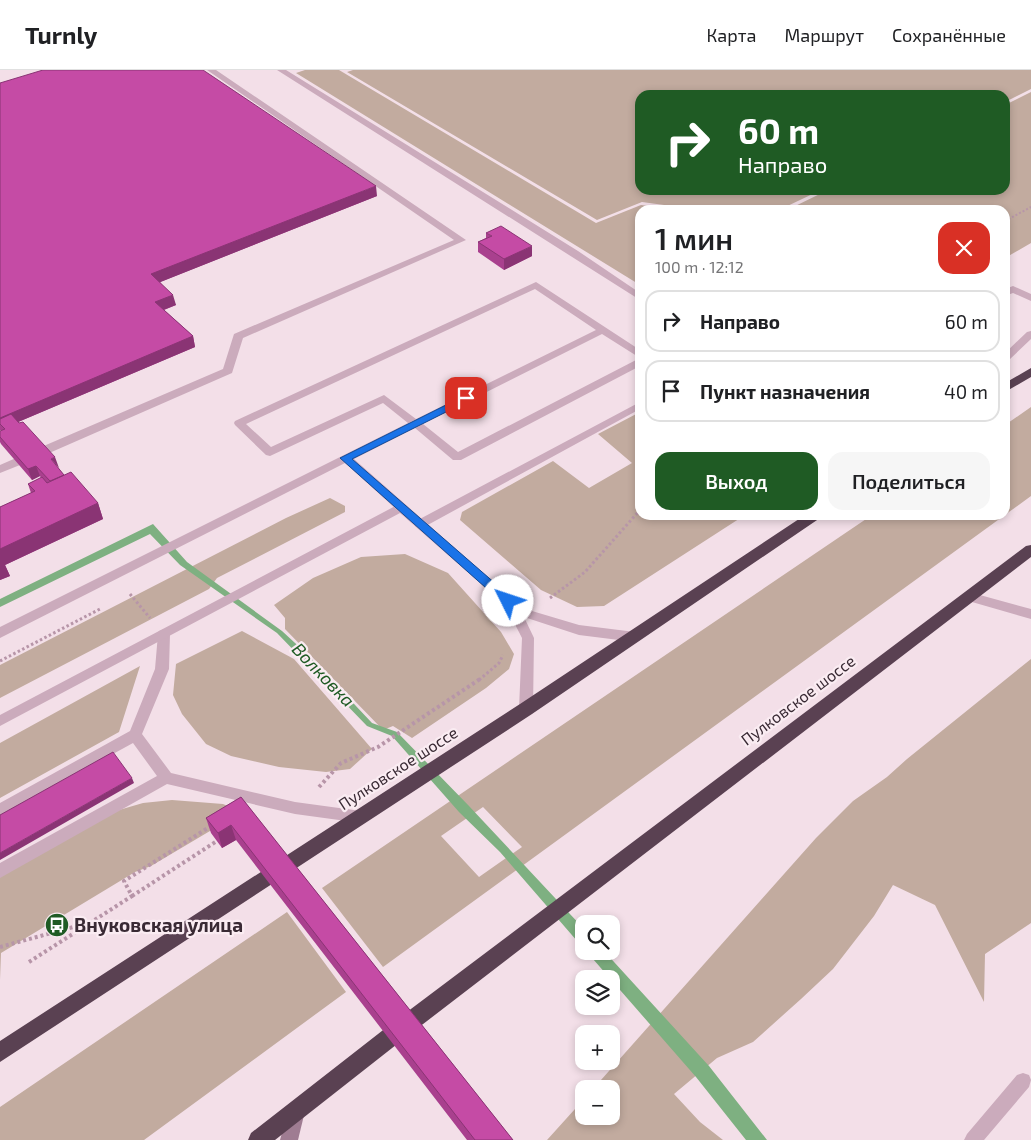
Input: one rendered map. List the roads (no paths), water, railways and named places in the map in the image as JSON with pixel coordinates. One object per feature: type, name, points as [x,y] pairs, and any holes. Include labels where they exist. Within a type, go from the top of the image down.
[{"type":"highway","points":[[1010,385],[1031,372]]},
{"type":"highway","name":"Пулковское шоссе","points":[[0,1052],[526,709],[808,520]]},
{"type":"highway","name":"Пулковское шоссе","points":[[258,1140],[1031,550]]},
{"type":"street","points":[[43,451],[228,370],[238,336],[461,240],[211,70]]},
{"type":"street","points":[[287,71],[567,248],[635,294]]},
{"type":"street","points":[[635,352],[536,286],[239,423],[270,452],[384,398],[457,457],[635,365]]},
{"type":"street","points":[[1010,290],[1013,289],[1031,298]]},
{"type":"street","points":[[0,633],[603,330]]},
{"type":"street","points":[[1010,353],[1031,334]]},
{"type":"street","points":[[420,524],[635,407]]},
{"type":"street","points":[[346,458],[524,617],[579,630],[635,637]]},
{"type":"street","points":[[0,469],[16,462]]},
{"type":"street","points":[[0,721],[401,507]]},
{"type":"street","points":[[970,597],[1031,614]]},
{"type":"street","points":[[524,617],[528,638],[526,709]]},
{"type":"street","points":[[0,810],[135,735],[162,669],[164,634]]},
{"type":"street","points":[[135,735],[166,778],[295,808],[361,817]]},
{"type":"street","points":[[0,871],[166,778]]},
{"type":"street","points":[[973,1140],[1023,1082]]},
{"type":"street","points":[[289,1140],[296,1110]]},
{"type":"water","name":"Волковка","points":[[153,524],[187,562],[282,631],[307,654],[372,723],[397,732],[575,919],[575,939],[500,852],[459,812],[392,736],[367,726],[277,633],[180,565],[150,534],[0,607],[0,599]]},
{"type":"water","points":[[594,960],[612,960],[709,1066],[767,1140],[746,1140],[696,1077],[620,990],[620,970],[603,970]]},
{"type":"place","name":"Внуковская улица","points":[[57,925]]}]
